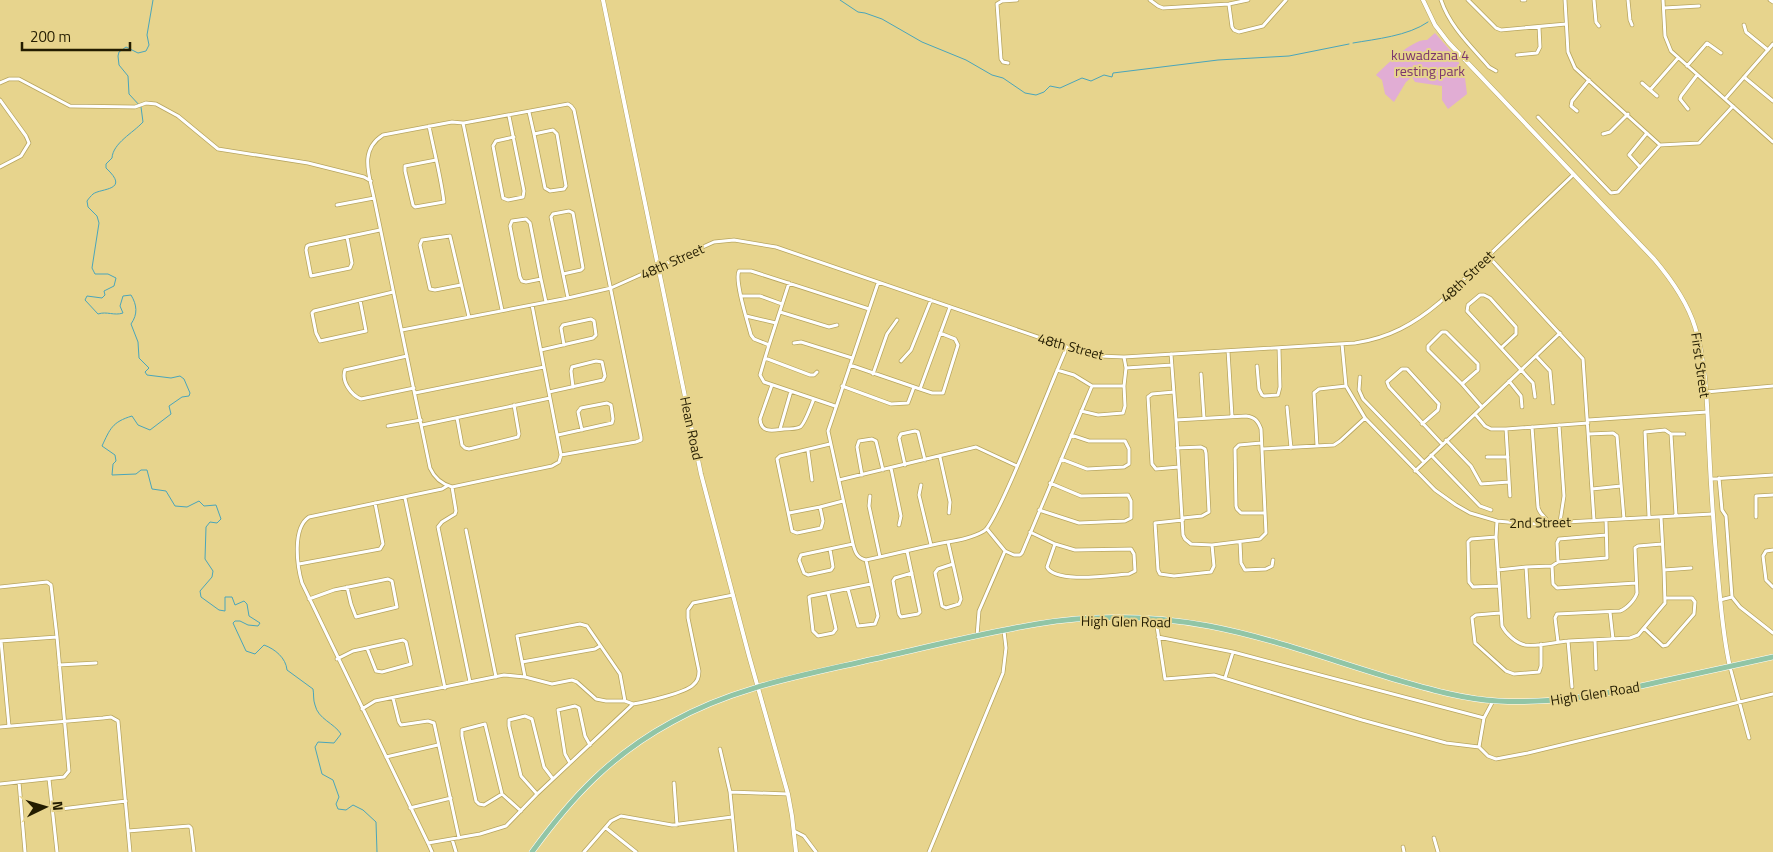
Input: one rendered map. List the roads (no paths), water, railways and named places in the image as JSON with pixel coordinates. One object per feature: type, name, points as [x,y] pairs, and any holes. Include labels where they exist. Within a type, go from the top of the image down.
[{"type":"main road","name":"High Glen Road","points":[[532,852],[576,796],[601,772],[637,743],[670,722],[704,705],[758,686],[1004,630],[1040,624],[1081,620],[1156,620],[1202,625],[1248,635],[1446,694],[1493,700],[1538,702],[1576,699],[1619,692],[1773,657]]},
{"type":"street","name":"Hean Road","points":[[603,0],[702,474],[788,794],[796,852]]},
{"type":"street","points":[[1008,63],[1003,62],[1001,59],[998,4],[1002,1],[1017,0]]},
{"type":"street","points":[[1150,0],[1163,8],[1229,4],[1248,0]]},
{"type":"street","points":[[1229,4],[1232,28],[1240,32],[1263,26],[1286,0]]},
{"type":"street","name":"First Street","points":[[1423,0],[1435,25],[1448,42],[1654,259],[1678,291],[1690,313],[1699,342],[1706,392],[1712,514],[1720,600],[1730,667],[1748,738]]},
{"type":"street","points":[[1441,0],[1452,24],[1489,67],[1496,71]]},
{"type":"street","points":[[1468,0],[1496,28],[1501,30],[1566,24]]},
{"type":"street","points":[[1565,0],[1570,58],[1575,68],[1660,145]]},
{"type":"street","points":[[1594,0],[1596,22],[1599,26]]},
{"type":"street","points":[[1628,0],[1632,25]]},
{"type":"street","points":[[1663,0],[1667,44],[1671,51],[1773,142]]},
{"type":"street","points":[[1664,8],[1699,6]]},
{"type":"street","points":[[1744,25],[1746,32],[1768,50]]},
{"type":"street","points":[[1518,55],[1537,53],[1540,47],[1539,27]]},
{"type":"street","points":[[1687,66],[1707,43],[1721,53]]},
{"type":"street","points":[[1725,99],[1773,44]]},
{"type":"street","points":[[1650,90],[1678,58]]},
{"type":"street","points":[[1688,109],[1680,99],[1680,96],[1697,75]]},
{"type":"street","points":[[1744,77],[1773,102]]},
{"type":"street","points":[[0,83],[9,79],[19,79],[70,106],[135,107],[142,104],[156,104],[173,113],[218,149],[308,163],[364,177],[371,181]]},
{"type":"street","points":[[1577,111],[1571,106],[1572,101],[1589,80]]},
{"type":"street","points":[[1642,83],[1657,96]]},
{"type":"street","points":[[0,100],[26,136],[28,142],[21,156],[0,167]]},
{"type":"street","points":[[532,305],[562,455],[559,462],[552,466],[452,487],[447,486],[434,476],[430,468],[380,230],[368,153],[378,138],[384,135],[429,126],[509,116],[568,104],[574,110],[641,437],[636,442],[562,455]]},
{"type":"street","points":[[1538,117],[1611,193],[1618,192],[1660,145],[1699,143],[1733,106]]},
{"type":"street","points":[[529,112],[545,188],[550,191],[565,188],[566,184],[556,132],[552,130],[534,134]]},
{"type":"street","points":[[1603,134],[1610,132],[1628,114]]},
{"type":"street","points":[[509,116],[514,137],[524,195],[523,197],[508,200],[503,198],[493,146],[496,141],[514,137]]},
{"type":"street","points":[[463,123],[502,310]]},
{"type":"street","points":[[429,126],[436,160],[444,202],[415,207],[405,166],[436,160]]},
{"type":"street","points":[[1640,167],[1629,155],[1647,133]]},
{"type":"street","name":"48th Street","points":[[402,330],[611,288],[714,242],[734,240],[776,247],[1066,347],[1099,356],[1124,357],[1342,344],[1376,339],[1408,326],[1440,302],[1573,175]]},
{"type":"street","points":[[338,205],[374,198]]},
{"type":"street","points":[[563,274],[583,268],[573,213],[569,211],[553,214],[551,217],[568,298]]},
{"type":"street","points":[[542,278],[526,282],[521,279],[510,226],[512,222],[526,219],[530,221],[542,278],[546,302]]},
{"type":"street","points":[[347,237],[352,263],[350,268],[311,276],[306,250],[307,246],[347,237],[380,230]]},
{"type":"street","points":[[462,285],[430,289],[420,245],[421,242],[450,236],[462,285],[469,317]]},
{"type":"street","points":[[1488,256],[1582,359],[1594,520]]},
{"type":"street","points":[[769,345],[752,337],[741,296],[737,275],[739,271],[751,271],[869,309]]},
{"type":"street","points":[[789,283],[760,373],[761,378],[764,382],[835,406]]},
{"type":"street","points":[[878,283],[828,431],[853,544],[858,557],[866,560],[948,542],[978,534],[987,529],[994,518],[1017,466],[1066,347]]},
{"type":"street","points":[[360,300],[366,331],[320,341],[316,333],[314,311],[393,292]]},
{"type":"street","points":[[1501,348],[1516,334],[1516,328],[1490,298],[1484,294],[1480,295],[1468,305],[1467,310],[1534,385],[1535,397]]},
{"type":"street","points":[[741,296],[757,295],[782,304]]},
{"type":"street","points":[[900,361],[911,350],[931,300]]},
{"type":"street","points":[[920,390],[950,307]]},
{"type":"street","points":[[780,312],[829,327],[837,325]]},
{"type":"street","points":[[746,316],[776,323]]},
{"type":"street","points":[[541,350],[564,345],[594,338],[596,335],[594,321],[591,319],[563,325],[561,328],[564,345]]},
{"type":"street","points":[[873,374],[887,334],[897,320]]},
{"type":"street","points":[[1462,384],[1478,370],[1478,366],[1446,332],[1442,332],[1427,347],[1482,407]]},
{"type":"street","points":[[850,366],[920,390],[942,393],[958,344],[955,340],[940,333]]},
{"type":"street","points":[[1415,471],[1560,333]]},
{"type":"street","points":[[794,343],[801,342],[852,358]]},
{"type":"street","name":"2nd Street","points":[[1342,344],[1346,386],[1364,418],[1435,490],[1456,505],[1476,515],[1518,524],[1712,514]]},
{"type":"street","points":[[1257,366],[1259,389],[1262,395],[1278,394],[1280,387],[1279,348]]},
{"type":"street","points":[[1228,351],[1232,416]]},
{"type":"street","points":[[1171,354],[1183,535],[1187,542],[1195,545],[1240,542],[1263,537],[1266,528],[1261,429],[1257,420],[1252,416],[1176,420]]},
{"type":"street","points":[[407,356],[347,369],[344,373],[345,380],[348,387],[361,399],[414,388]]},
{"type":"street","points":[[1536,356],[1550,371],[1553,403]]},
{"type":"street","points":[[1081,411],[1098,415],[1123,413],[1125,406],[1124,386],[1126,368],[1124,357]]},
{"type":"street","points":[[765,358],[810,375],[814,375],[817,372]]},
{"type":"street","points":[[549,392],[605,379],[602,362],[596,361],[572,366],[574,386]]},
{"type":"street","points":[[1126,368],[1172,365]]},
{"type":"street","points":[[415,393],[544,367]]},
{"type":"street","points":[[1422,424],[1438,410],[1439,404],[1407,369],[1402,369],[1387,384],[1422,424],[1442,444]]},
{"type":"street","points":[[1057,370],[1074,375],[1092,386],[1124,386]]},
{"type":"street","points":[[1201,374],[1204,418]]},
{"type":"street","points":[[1360,377],[1359,390],[1363,399],[1424,462]]},
{"type":"street","points":[[1509,381],[1521,396],[1522,407]]},
{"type":"street","points":[[772,385],[760,423],[765,430],[780,430],[802,426],[814,399]]},
{"type":"street","points":[[842,386],[897,405],[908,402],[914,387]]},
{"type":"street","points":[[987,529],[1005,551],[1014,555],[1020,555],[1092,386]]},
{"type":"street","points":[[1317,446],[1314,393],[1319,389],[1346,386]]},
{"type":"street","points":[[1706,392],[1773,386]]},
{"type":"street","points":[[780,430],[791,391]]},
{"type":"street","points":[[1174,392],[1152,394],[1148,397],[1152,464],[1156,469],[1179,468]]},
{"type":"street","points":[[422,425],[550,398]]},
{"type":"street","points":[[558,435],[582,430],[612,423],[611,405],[606,403],[581,408],[578,412],[582,430]]},
{"type":"street","points":[[457,418],[462,445],[469,449],[518,437],[514,405]]},
{"type":"street","points":[[1287,407],[1291,448]]},
{"type":"street","points":[[1474,414],[1488,428],[1506,429],[1707,412]]},
{"type":"street","points":[[1262,449],[1337,444],[1364,418]]},
{"type":"street","points":[[388,426],[421,420]]},
{"type":"street","points":[[1559,425],[1564,496],[1560,522]]},
{"type":"street","points":[[1532,427],[1538,507],[1549,523]]},
{"type":"street","points":[[1506,429],[1510,496]]},
{"type":"street","points":[[1649,517],[1644,435],[1648,431],[1665,430],[1671,434],[1684,434]]},
{"type":"street","points":[[905,465],[899,438],[901,434],[918,432],[924,460]]},
{"type":"street","points":[[1589,434],[1613,432],[1616,434],[1624,519]]},
{"type":"street","points":[[1671,434],[1676,515]]},
{"type":"street","points":[[1061,459],[1087,469],[1124,467],[1128,464],[1129,449],[1126,441],[1089,441],[1071,435]]},
{"type":"street","points":[[862,475],[857,447],[859,441],[872,439],[876,441],[883,470]]},
{"type":"street","points":[[1446,440],[1471,466],[1480,484],[1509,482]]},
{"type":"street","points":[[1261,442],[1239,445],[1235,449],[1236,506],[1241,513],[1265,513]]},
{"type":"street","points":[[820,507],[822,527],[794,532],[776,460],[780,456],[808,451],[830,444]]},
{"type":"street","points":[[839,480],[976,447],[1017,466]]},
{"type":"street","points":[[1177,448],[1201,447],[1205,449],[1209,512],[1202,516],[1155,523],[1158,570],[1160,574],[1174,576],[1211,572],[1214,566],[1212,545]]},
{"type":"street","points":[[808,451],[812,480]]},
{"type":"street","points":[[1431,455],[1480,506],[1491,510]]},
{"type":"street","points":[[940,456],[950,502],[949,513]]},
{"type":"street","points":[[1487,457],[1508,457]]},
{"type":"street","points":[[892,468],[901,516],[899,525]]},
{"type":"street","points":[[1710,479],[1773,475]]},
{"type":"street","points":[[1719,478],[1722,510],[1726,516],[1732,597],[1740,607],[1773,633]]},
{"type":"street","points":[[1039,510],[1074,522],[1083,523],[1126,521],[1131,518],[1132,501],[1128,496],[1081,496],[1050,484]]},
{"type":"street","points":[[921,485],[920,494],[931,545]]},
{"type":"street","points":[[432,852],[337,659],[302,583],[298,538],[299,529],[305,520],[313,516],[442,489],[447,486]]},
{"type":"street","points":[[1592,489],[1621,486]]},
{"type":"street","points":[[452,487],[455,514],[442,522],[438,527],[470,682]]},
{"type":"street","points":[[1756,517],[1756,496],[1773,495]]},
{"type":"street","points":[[870,496],[869,506],[880,557]]},
{"type":"street","points":[[404,497],[445,688]]},
{"type":"street","points":[[788,513],[843,501]]},
{"type":"street","points":[[299,564],[380,549],[383,541],[376,503]]},
{"type":"street","points":[[1497,521],[1496,537],[1500,613],[1503,628],[1515,640],[1528,645],[1634,638],[1638,635],[1663,607],[1665,598],[1661,517]]},
{"type":"street","points":[[1498,570],[1552,566],[1558,562],[1606,559],[1608,556],[1606,520]]},
{"type":"street","points":[[466,530],[496,677]]},
{"type":"street","points":[[1030,532],[1055,544],[1075,550],[1131,548],[1134,554],[1135,571],[1128,574],[1073,578],[1051,572],[1048,567],[1055,544]]},
{"type":"street","points":[[1558,562],[1557,543],[1559,539],[1606,535]]},
{"type":"street","points":[[1496,537],[1471,539],[1468,542],[1469,582],[1470,586],[1473,587],[1499,586]]},
{"type":"street","points":[[948,542],[953,564],[961,601],[959,604],[946,608],[942,606],[935,573],[938,569],[953,564]]},
{"type":"street","points":[[1240,542],[1241,563],[1245,570],[1269,568],[1272,566],[1273,560]]},
{"type":"street","points":[[830,549],[833,566],[831,570],[808,575],[804,574],[799,560],[801,555],[853,544]]},
{"type":"street","points":[[1558,642],[1555,618],[1557,614],[1622,610],[1635,598],[1637,593],[1635,547],[1662,544]]},
{"type":"street","points":[[1773,550],[1766,551],[1763,556],[1766,580],[1773,588]]},
{"type":"street","points":[[907,551],[912,573],[920,612],[901,617],[893,581],[895,578],[912,573]]},
{"type":"street","points":[[977,636],[979,611],[1005,551]]},
{"type":"street","points":[[848,589],[858,626],[875,624],[878,616],[866,560]]},
{"type":"street","points":[[1552,566],[1553,584],[1557,588],[1636,583]]},
{"type":"street","points":[[1526,567],[1529,617]]},
{"type":"street","points":[[1664,570],[1691,568]]},
{"type":"street","points":[[309,599],[334,590],[390,579],[392,581],[396,607],[356,617],[347,588]]},
{"type":"street","points":[[0,587],[47,582],[51,585],[69,771],[64,778],[0,784]]},
{"type":"street","points":[[828,593],[836,629],[833,633],[818,636],[813,631],[809,598],[828,593],[870,584]]},
{"type":"street","points":[[362,709],[375,701],[504,675],[524,677],[552,684],[572,680],[577,682],[596,699],[625,701],[633,704],[649,702],[694,685],[699,676],[688,618],[688,610],[693,603],[733,595]]},
{"type":"street","points":[[1720,600],[1732,597]]},
{"type":"street","points":[[1644,628],[1663,646],[1667,645],[1694,616],[1694,602],[1692,598],[1665,598]]},
{"type":"street","points":[[1610,612],[1612,639]]},
{"type":"street","points":[[1500,613],[1476,614],[1472,618],[1476,644],[1506,670],[1517,674],[1539,672],[1542,666],[1541,644]]},
{"type":"street","points":[[1156,620],[1165,679],[1214,675],[1362,720],[1446,743],[1479,747],[1488,756],[1496,759],[1773,694]]},
{"type":"street","points":[[524,677],[517,636],[580,624],[587,626],[620,674],[625,701]]},
{"type":"street","points":[[929,852],[1003,673],[1006,648],[1004,630]]},
{"type":"street","points":[[9,726],[1,641],[57,637]]},
{"type":"street","points":[[1158,637],[1234,652],[1484,718]]},
{"type":"street","points":[[1595,640],[1596,669]]},
{"type":"street","points":[[337,659],[353,651],[368,648],[405,641],[411,664],[378,672],[374,668],[368,648]]},
{"type":"street","points":[[1568,641],[1572,687]]},
{"type":"street","points":[[522,662],[594,649],[600,646]]},
{"type":"street","points":[[1225,678],[1234,652]]},
{"type":"street","points":[[59,666],[96,663]]},
{"type":"street","points":[[393,698],[400,724],[403,726],[432,722],[435,727],[459,838]]},
{"type":"street","points":[[1479,747],[1484,718],[1493,700]]},
{"type":"street","points":[[428,843],[459,838],[506,826],[537,794],[633,704]]},
{"type":"street","points":[[570,763],[565,754],[558,710],[575,706],[580,708],[586,736],[590,745]]},
{"type":"street","points":[[537,794],[521,776],[509,720],[525,716],[532,719],[544,767],[553,779]]},
{"type":"street","points":[[0,727],[111,717],[118,721],[130,852]]},
{"type":"street","points":[[502,794],[484,805],[476,801],[462,730],[485,724],[502,794],[520,812]]},
{"type":"street","points":[[386,757],[438,745]]},
{"type":"street","points":[[720,749],[730,792],[736,852]]},
{"type":"street","points":[[49,779],[57,852]]},
{"type":"street","points":[[19,782],[25,852]]},
{"type":"street","points":[[674,783],[677,824]]},
{"type":"street","points":[[730,792],[788,794]]},
{"type":"street","points":[[410,808],[451,798]]},
{"type":"street","points":[[53,810],[126,801]]},
{"type":"street","points":[[584,852],[611,821],[621,816],[677,824],[732,816]]},
{"type":"street","points":[[128,831],[189,826],[191,828],[194,852]]},
{"type":"street","points":[[606,828],[636,852]]},
{"type":"street","points":[[794,831],[804,836],[816,852]]},
{"type":"street","points":[[1434,838],[1438,852]]},
{"type":"street","points":[[452,839],[456,852]]},
{"type":"street","points":[[1403,847],[1404,852]]},
{"type":"waterway","points":[[153,0],[147,35],[149,45],[146,51],[138,53],[126,47],[119,52],[118,56],[119,65],[128,76],[129,94],[141,107],[143,122],[120,143],[112,158],[106,164],[106,168],[116,181],[115,185],[93,194],[87,201],[88,207],[97,216],[99,223],[92,268],[95,274],[108,274],[116,278],[114,286],[104,291],[105,295],[102,298],[87,296],[85,300],[98,314],[120,314],[123,313],[120,306],[123,296],[131,295],[135,302],[136,310],[131,324],[138,342],[139,358],[149,368],[145,372],[147,375],[171,378],[180,376],[184,379],[190,393],[189,396],[182,397],[169,406],[171,414],[150,430],[138,425],[132,416],[120,421],[112,427],[102,446],[115,455],[116,461],[113,464],[112,475],[136,474],[141,470],[147,470],[152,489],[166,491],[175,506],[187,507],[199,501],[204,506],[216,505],[221,519],[217,523],[210,522],[206,527],[205,559],[213,571],[212,577],[200,591],[201,597],[219,610],[225,611],[225,597],[232,597],[235,605],[244,601],[247,604],[249,616],[260,623],[258,626],[248,625],[240,621],[233,623],[246,651],[255,654],[264,645],[272,649],[285,662],[287,670],[313,689],[314,701],[319,714],[341,734],[334,743],[318,742],[315,747],[322,774],[333,780],[339,797],[336,804],[338,809],[346,810],[353,805],[363,810],[376,822],[377,852]]},
{"type":"waterway","points":[[840,0],[858,12],[882,19],[922,42],[966,60],[992,75],[1003,78],[1025,93],[1036,95],[1044,92],[1050,86],[1060,88],[1082,78],[1091,81],[1104,75],[1112,77],[1113,73],[1218,60],[1289,56],[1349,44]]},
{"type":"waterway","points":[[1353,43],[1402,34],[1428,22]]},
{"type":"park label","name":"kuwadzana 4 resting park","points":[[1430,62]]}]
